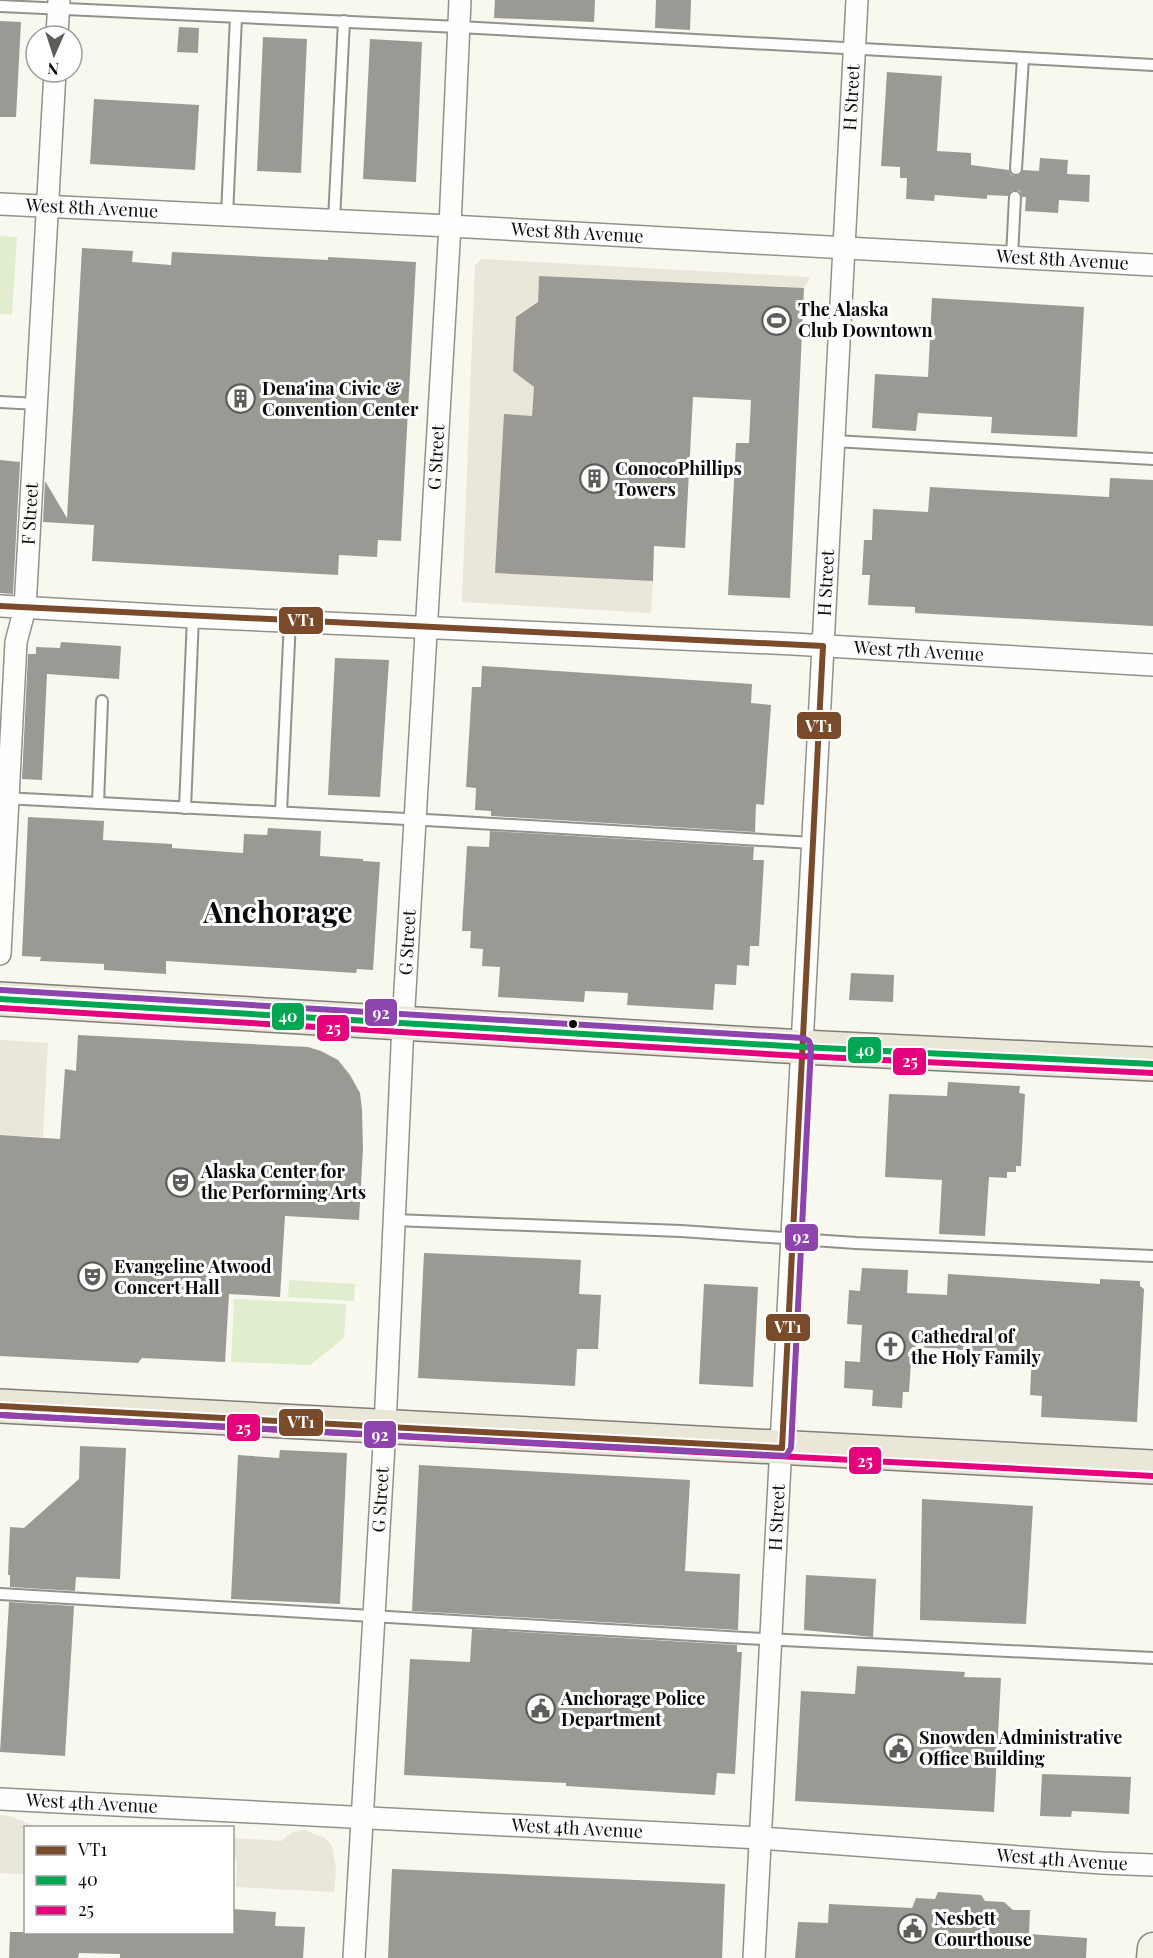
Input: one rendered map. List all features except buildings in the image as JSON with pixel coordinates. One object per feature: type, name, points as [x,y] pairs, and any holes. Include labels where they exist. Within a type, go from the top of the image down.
[{"type":"main road","points":[[0,999],[802,1047],[1153,1064]]},
{"type":"main road","points":[[0,1406],[1153,1467]]},
{"type":"street","name":"G Street","points":[[354,1958],[385,1427],[403,1024],[450,226],[460,0]]},
{"type":"street","name":"H Street","points":[[753,1958],[782,1448],[857,0]]},
{"type":"street","points":[[58,24],[59,4]]},
{"type":"street","name":"F Street","points":[[0,954],[4,798],[16,642],[25,608],[54,84]]},
{"type":"street","name":"West 8th Avenue","points":[[0,204],[450,226],[1153,265]]},
{"type":"street","name":"West 7th Avenue","points":[[0,606],[823,646],[1153,665]]},
{"type":"street","name":"West 4th Avenue","points":[[0,1799],[760,1838],[1102,1863],[1153,1864]]},
{"type":"street","points":[[1152,1958],[1153,1948]]},
{"type":"lane","points":[[0,6],[59,4],[127,6],[236,16],[1153,65]]},
{"type":"lane","points":[[227,215],[236,16]]},
{"type":"lane","points":[[334,220],[344,21]]},
{"type":"lane","points":[[1017,169],[1023,58]]},
{"type":"lane","points":[[1012,256],[1015,197]]},
{"type":"lane","points":[[0,402],[38,404]]},
{"type":"lane","points":[[834,441],[1153,459]]},
{"type":"lane","points":[[185,807],[193,617]]},
{"type":"lane","points":[[281,812],[290,620]]},
{"type":"lane","points":[[98,803],[102,701]]},
{"type":"lane","points":[[4,798],[415,819],[812,843]]},
{"type":"lane","points":[[394,1220],[681,1231],[793,1239],[1153,1256]]},
{"type":"lane","points":[[0,1594],[771,1639],[1153,1658]]},
{"type":"green space","points":[[0,236],[17,237],[12,315],[0,314]]},
{"type":"green space","points":[[289,1280],[355,1284],[354,1301],[288,1297]]},
{"type":"green space","points":[[234,1299],[346,1304],[344,1338],[310,1365],[231,1362]]},
{"type":"shaded area","points":[[482,259],[811,277],[804,288],[765,285],[764,293],[756,287],[539,276],[538,302],[513,370],[534,387],[532,416],[504,415],[497,547],[653,581],[651,613],[462,602],[475,265]]},
{"type":"shaded area","points":[[0,1040],[48,1043],[43,1137],[0,1135]]},
{"type":"shaded area","points":[[0,1815],[10,1816],[34,1826],[24,1826],[24,1874],[0,1873]]},
{"type":"shaded area","points":[[304,1830],[325,1838],[332,1846],[336,1869],[334,1892],[236,1887],[237,1862],[234,1857],[234,1838],[281,1841],[293,1832]]},
{"type":"transit line","name":"VT1","points":[[0,606],[823,646],[782,1448],[0,1406]]},
{"type":"transit line","name":"92","points":[[0,1415],[786,1456],[791,1448],[811,1047],[809,1041],[803,1038],[1,990]]},
{"type":"transit line","name":"40","points":[[0,999],[802,1047],[1153,1064]]},
{"type":"transit line","name":"25","points":[[0,1008],[801,1056],[1153,1073]]},
{"type":"transit line","name":"25","points":[[0,1415],[1153,1476]]},
{"type":"place","name":"The Alaska Club Downtown","points":[[777,320]]},
{"type":"place","name":"Dena'ina Civic & Convention Center","points":[[241,399]]},
{"type":"place","name":"ConocoPhillips Towers","points":[[594,479]]},
{"type":"place","name":"Alaska Center for the Performing Arts","points":[[180,1182]]},
{"type":"place","name":"Evangeline Atwood Concert Hall","points":[[93,1277]]},
{"type":"place","name":"Cathedral of the Holy Family","points":[[890,1347]]},
{"type":"place","name":"Anchorage Police Department","points":[[540,1709]]},
{"type":"place","name":"Snowden Administrative Office Building","points":[[898,1748]]},
{"type":"place","name":"Nesbett Courthouse","points":[[913,1929]]},
{"type":"district","name":"Anchorage","points":[[278,913]]}]
